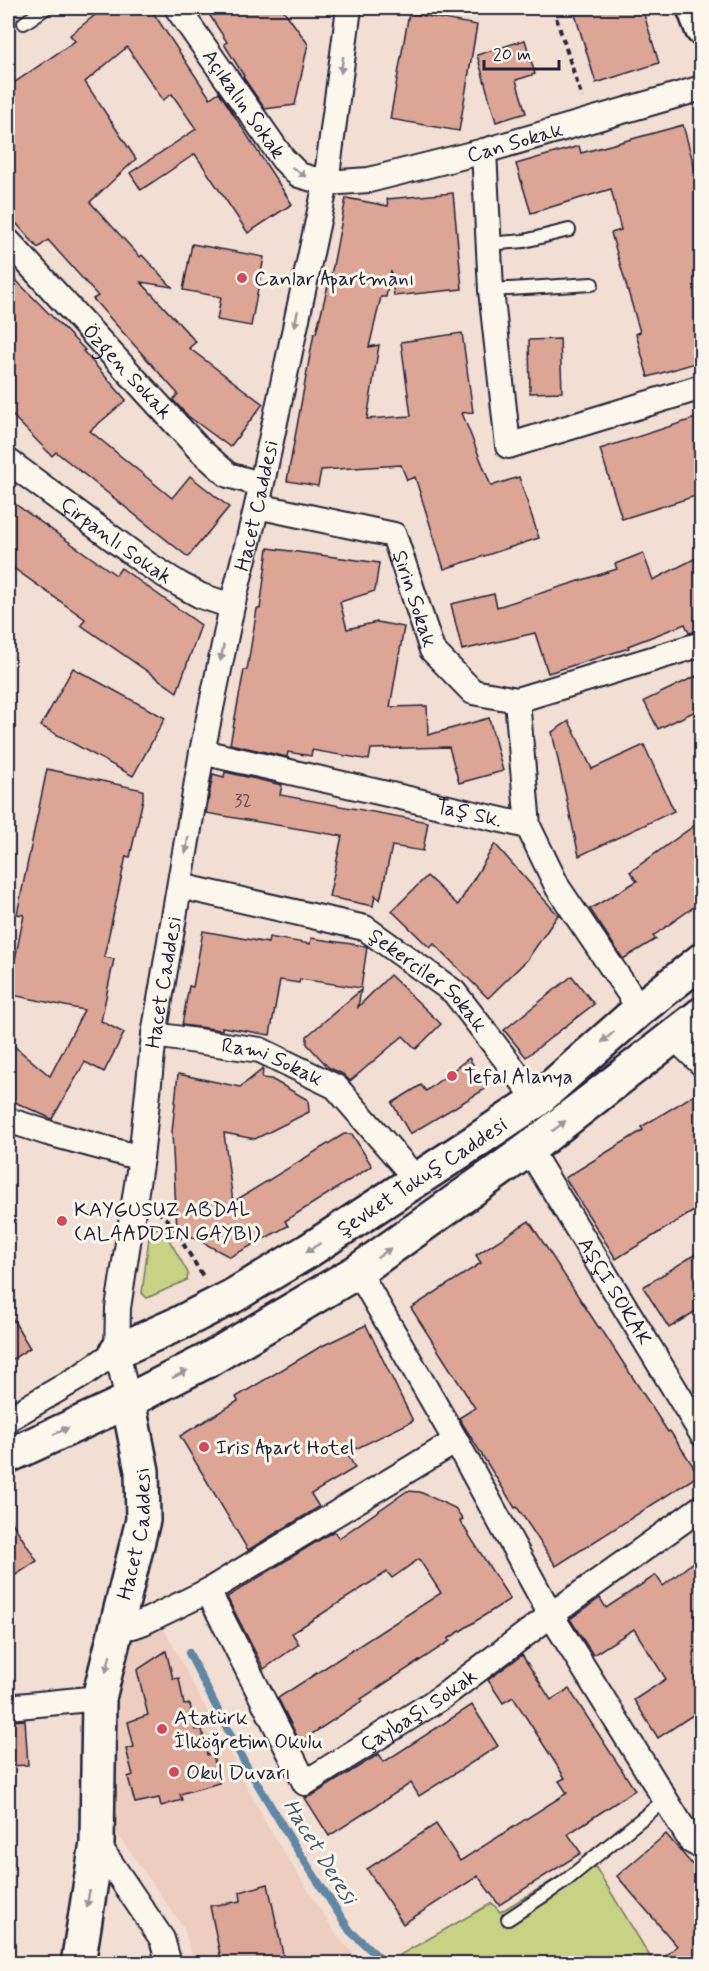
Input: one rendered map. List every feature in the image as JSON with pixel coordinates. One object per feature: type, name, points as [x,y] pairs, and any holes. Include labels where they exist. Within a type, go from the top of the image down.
[{"type":"main road","points":[[694,8],[702,29]]},
{"type":"main road","name":"Şevket Tokuş Caddesi","points":[[117,1352],[233,1296],[308,1251],[537,1100],[640,1009],[702,960]]},
{"type":"main road","name":"Şevket Tokuş Caddesi","points":[[8,1456],[128,1401],[208,1360],[358,1271],[529,1149],[702,1014]]},
{"type":"main road","name":"Hacet Caddesi","points":[[78,1964],[97,1843],[99,1698],[143,1520],[142,1471],[128,1401]]},
{"type":"street","name":"Açıkalın Sokak","points":[[177,8],[283,159],[299,175],[326,183]]},
{"type":"street","name":"Hacet Caddesi","points":[[128,1401],[117,1352],[118,1308],[141,1158],[154,1035],[202,752],[326,183],[350,8]]},
{"type":"street","name":"Can Sokak","points":[[326,183],[369,180],[484,151],[702,88]]},
{"type":"street","points":[[484,151],[490,290],[508,446],[702,387]]},
{"type":"street","name":"Özgen Sokak","points":[[8,241],[199,449],[228,475],[259,495]]},
{"type":"street","name":"Çirpanlı Sokak","points":[[8,461],[163,574],[201,596],[232,606]]},
{"type":"street","name":"Şirin Sokak","points":[[259,495],[394,535],[432,650],[473,692],[517,700],[702,644]]},
{"type":"street","points":[[517,700],[528,826]]},
{"type":"street","name":"Taş Sk.","points":[[202,752],[528,826],[558,888],[640,1009]]},
{"type":"street","name":"Şekerciler Sokak","points":[[180,886],[365,928],[454,992],[537,1100]]},
{"type":"street","name":"Rami Sokak","points":[[154,1035],[260,1050],[336,1088],[417,1180]]},
{"type":"street","points":[[673,1036],[702,1064]]},
{"type":"street","points":[[8,1120],[141,1158]]},
{"type":"street","name":"AŞÇI SOKAK","points":[[529,1149],[702,1434]]},
{"type":"street","points":[[358,1271],[456,1441],[551,1614],[691,1841],[702,1846]]},
{"type":"street","points":[[8,1419],[117,1352]]},
{"type":"street","points":[[118,1627],[133,1626],[144,1622],[208,1591],[456,1441]]},
{"type":"street","name":"Çaybaşı Sokak","points":[[208,1591],[305,1784],[442,1697],[551,1614],[702,1507]]},
{"type":"street","points":[[8,1707],[99,1698]]},
{"type":"street","points":[[97,1843],[162,1939],[169,1964]]},
{"type":"lane","points":[[24,23],[46,8]]},
{"type":"lane","points":[[488,244],[524,241],[569,230]]},
{"type":"lane","points":[[490,290],[592,284]]},
{"type":"lane","points":[[508,1919],[564,1882],[666,1799]]},
{"type":"path","points":[[553,8],[583,101]]},
{"type":"path","points":[[150,1205],[170,1222],[204,1278]]},
{"type":"shaded area","name":"Okul Duvarı","points":[[163,1627],[269,1829],[339,1939],[364,1963],[194,1963],[184,1928],[107,1819],[109,1725],[124,1638]]},
{"type":"green space","points":[[163,1229],[188,1273],[187,1280],[147,1298],[142,1293],[150,1230]]},
{"type":"green space","points":[[590,1858],[654,1963],[413,1964],[398,1956],[492,1903],[500,1912]]},
{"type":"building","points":[[104,8],[150,8],[210,98],[219,92],[292,204],[248,233],[195,154],[141,190],[130,173],[196,129],[172,94],[163,100],[127,47],[85,82],[136,159],[90,202],[140,257],[142,255],[172,287],[141,282],[196,342],[189,348],[263,404],[230,447],[188,416],[173,400],[178,394],[93,299],[98,296],[48,240],[38,248],[8,214],[8,87],[75,41],[70,35]]},
{"type":"building","points":[[205,8],[282,8],[308,44],[295,105],[265,109],[243,77],[224,44],[227,42]]},
{"type":"building","points":[[573,8],[642,8],[659,63],[596,83]]},
{"type":"building","points":[[409,13],[477,25],[459,131],[390,119]]},
{"type":"building","points":[[525,40],[535,74],[516,80],[526,113],[496,122],[477,55]]},
{"type":"building","points":[[683,125],[702,195],[702,361],[648,377],[636,334],[640,332],[611,233],[621,230],[611,189],[531,213],[516,164],[579,146],[581,153]]},
{"type":"building","points":[[453,193],[462,289],[394,296],[391,271],[386,297],[381,297],[369,347],[379,345],[367,419],[411,416],[401,342],[462,333],[473,412],[462,413],[491,486],[519,477],[539,538],[444,569],[415,477],[407,480],[401,465],[321,470],[318,486],[287,481],[314,333],[316,333],[333,266],[346,198],[388,206],[387,199]]},
{"type":"building","name":"Canlar Apartmanı","points":[[192,244],[264,257],[251,326],[217,320],[221,297],[183,290]]},
{"type":"building","points":[[8,272],[85,350],[83,351],[126,400],[90,431],[172,498],[190,476],[229,507],[188,557],[56,452],[52,456],[8,411]]},
{"type":"building","points":[[560,339],[562,392],[530,393],[529,340]]},
{"type":"building","points":[[702,416],[702,494],[622,519],[600,449]]},
{"type":"building","points":[[8,499],[116,575],[121,568],[201,625],[177,692],[81,625],[85,619],[8,564]]},
{"type":"building","points":[[268,548],[379,563],[375,591],[340,602],[347,629],[377,622],[404,627],[390,707],[427,706],[428,735],[489,718],[503,771],[459,783],[449,747],[371,749],[369,760],[312,750],[311,756],[288,752],[287,757],[230,744],[244,670],[247,670],[257,609],[260,609]]},
{"type":"building","points":[[643,553],[653,580],[702,555],[702,630],[689,633],[685,624],[628,646],[629,648],[548,673],[535,633],[462,650],[451,604],[494,594],[497,607],[617,569],[615,564]]},
{"type":"building","points":[[73,668],[165,718],[133,776],[41,726]]},
{"type":"building","points":[[696,676],[702,687],[702,708],[658,729],[644,701]]},
{"type":"building","points":[[569,721],[592,769],[644,745],[674,811],[579,856],[552,732]]},
{"type":"building","points":[[47,769],[143,790],[130,857],[126,856],[104,957],[114,959],[101,1021],[124,1033],[104,1072],[85,1062],[52,1119],[8,1099],[8,1041],[50,1076],[84,1010],[8,994],[24,915],[17,914]]},
{"type":"building","points":[[225,772],[282,785],[280,795],[428,822],[423,851],[392,846],[380,900],[375,895],[373,906],[329,897],[342,836],[206,813],[213,774],[224,777]]},
{"type":"building","points":[[702,820],[702,901],[653,936],[656,939],[623,959],[590,909],[637,881],[630,872]]},
{"type":"building","points":[[495,844],[558,915],[527,960],[488,998],[434,944],[430,948],[392,911],[427,876],[458,905]]},
{"type":"building","points":[[203,931],[268,943],[269,937],[310,944],[311,938],[365,946],[367,947],[361,988],[300,979],[299,983],[280,980],[270,1035],[222,1027],[222,1030],[182,1025],[189,986],[193,987]]},
{"type":"building","points":[[390,975],[441,1024],[416,1049],[403,1036],[350,1081],[343,1074],[328,1067],[307,1044],[307,1036],[361,990],[358,1007]]},
{"type":"building","points":[[572,976],[594,1004],[526,1057],[504,1030]]},
{"type":"building","points":[[469,1058],[487,1088],[410,1134],[392,1103],[421,1085],[426,1091]]},
{"type":"building","points":[[263,1069],[262,1078],[271,1079],[308,1100],[309,1112],[255,1139],[224,1133],[233,1202],[344,1134],[352,1134],[372,1166],[285,1221],[288,1226],[230,1257],[177,1229],[172,1132],[178,1074],[240,1087]]},
{"type":"building","points":[[702,1090],[702,1206],[616,1259],[565,1178],[643,1130],[641,1127]]},
{"type":"building","points":[[529,1221],[668,1432],[670,1431],[699,1475],[556,1566],[517,1507],[515,1508],[459,1418],[475,1408],[411,1308],[481,1263],[476,1255]]},
{"type":"building","points":[[702,1250],[702,1307],[669,1328],[643,1287]]},
{"type":"building","points":[[8,1311],[30,1348],[8,1362]]},
{"type":"building","points":[[366,1325],[413,1421],[347,1453],[355,1468],[311,1494],[319,1507],[248,1550],[180,1436],[238,1401],[236,1397],[320,1347]]},
{"type":"building","points":[[407,1491],[420,1492],[455,1508],[463,1519],[460,1521],[510,1599],[448,1639],[450,1641],[300,1742],[278,1698],[441,1593],[419,1559],[392,1578],[387,1572],[292,1633],[299,1644],[264,1669],[227,1597],[334,1531],[339,1538]]},
{"type":"building","points":[[8,1516],[37,1561],[8,1580]]},
{"type":"building","points":[[702,1555],[702,1709],[658,1738],[634,1700],[666,1679],[634,1629],[593,1655],[570,1619],[600,1598],[606,1608],[656,1575],[663,1586]]},
{"type":"building","name":"Atatürk İlköğretim Okulu","points":[[166,1651],[173,1679],[179,1678],[184,1705],[190,1704],[195,1730],[202,1729],[207,1755],[213,1754],[219,1783],[180,1794],[182,1800],[161,1806],[159,1798],[135,1803],[128,1777],[133,1775],[126,1749],[134,1747],[128,1722],[148,1715],[137,1670]]},
{"type":"building","points":[[522,1655],[551,1700],[569,1689],[635,1790],[568,1834],[581,1853],[499,1905],[478,1876],[403,1924],[367,1869],[436,1824],[460,1861],[567,1793],[559,1781],[565,1778],[513,1697],[503,1703],[488,1680]]},
{"type":"building","points":[[472,1705],[498,1746],[419,1796],[411,1783],[329,1836],[305,1798],[379,1754],[384,1762]]},
{"type":"building","points":[[25,1720],[28,1765],[8,1766],[8,1721]]},
{"type":"building","points":[[666,1834],[702,1876],[702,1964],[657,1964],[677,1946],[617,1876]]},
{"type":"building","points":[[268,1884],[285,1964],[222,1964],[210,1906],[241,1901],[240,1892]]},
{"type":"waterway","name":"Hacet Deresi","points":[[189,1653],[242,1758],[291,1840],[350,1931],[386,1964]]},
{"type":"place","name":"Canlar Apartmanı","points":[[242,278]]},
{"type":"place","name":"Tefal Alanya","points":[[452,1076]]},
{"type":"place","name":"KAYGUSUZ ABDAL (ALAADDIN GAYBI)","points":[[62,1221]]},
{"type":"place","name":"Iris Apart Hotel","points":[[204,1447]]},
{"type":"place","name":"Atatürk İlköğretim Okulu","points":[[162,1729]]},
{"type":"place","name":"Okul Duvarı","points":[[174,1772]]}]
